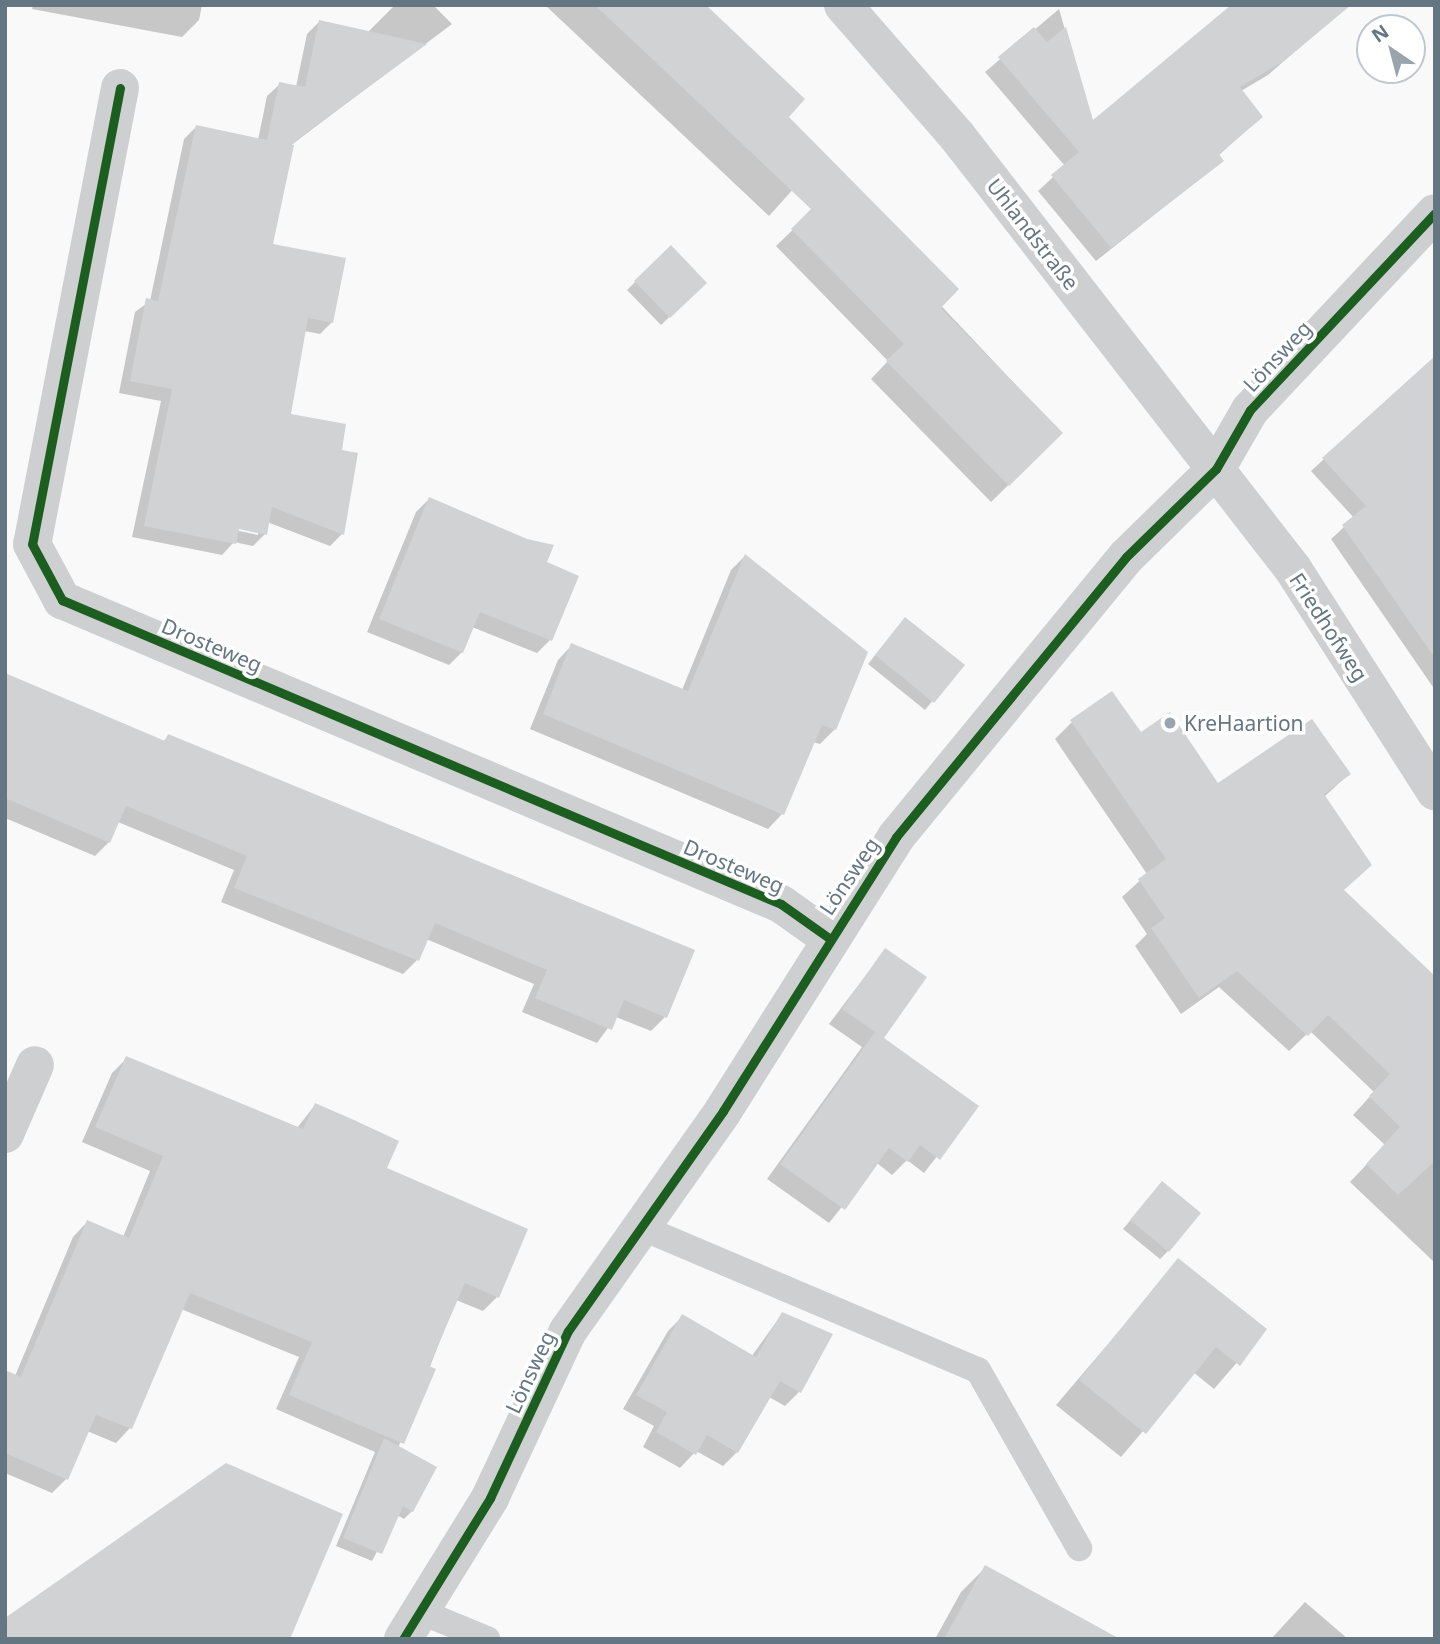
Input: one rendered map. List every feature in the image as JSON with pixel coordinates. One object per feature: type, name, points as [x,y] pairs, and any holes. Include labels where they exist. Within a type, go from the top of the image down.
[{"type":"street","name":"Uhlandstraße","points":[[843,5],[957,135],[1216,469]]},
{"type":"street","name":"Drosteweg","points":[[120,88],[32,544],[62,600],[781,904],[829,938]]},
{"type":"street","name":"Lönsweg","points":[[411,1625],[490,1498],[569,1332],[638,1226],[723,1111],[829,938],[896,837],[970,743],[1126,557],[1216,469],[1250,411],[1435,213]]},
{"type":"street","name":"Friedhofweg","points":[[1216,469],[1293,569],[1435,791]]},
{"type":"street","points":[[5,1134],[35,1065]]},
{"type":"lane","points":[[638,1226],[978,1370],[1079,1548]]},
{"type":"lane","points":[[411,1625],[487,1639]]},
{"type":"building","points":[[595,5],[706,5],[805,99],[789,117],[959,289],[941,308],[1063,433],[1009,486],[886,361],[904,344],[791,229],[811,209]]},
{"type":"building","points":[[1231,5],[1351,5],[1284,61],[1240,87],[1263,117],[1219,154],[1224,161],[1111,248],[1051,175],[1079,152],[998,57],[1034,27],[1047,42],[1066,27],[1093,120]]},
{"type":"building","points":[[319,20],[427,44],[290,145],[294,145],[273,244],[346,258],[333,323],[308,318],[291,414],[346,424],[342,450],[358,453],[344,535],[272,507],[267,535],[239,529],[236,544],[144,526],[172,389],[130,381],[146,298],[158,301],[196,125],[267,140],[279,82],[305,87]]},
{"type":"building","points":[[671,245],[707,283],[670,318],[634,281]]},
{"type":"building","points":[[1435,356],[1435,658],[1342,525],[1366,506],[1322,458]]},
{"type":"building","points":[[429,497],[527,539],[554,545],[547,562],[579,576],[552,641],[480,612],[463,653],[379,619]]},
{"type":"building","points":[[745,554],[868,652],[836,730],[822,725],[784,815],[543,714],[571,643],[688,691]]},
{"type":"building","points":[[905,617],[965,665],[934,703],[875,655]]},
{"type":"building","points":[[5,673],[165,741],[168,734],[695,950],[667,1018],[624,1000],[612,1030],[535,998],[547,970],[435,923],[419,961],[234,888],[247,856],[126,806],[110,843],[5,798]]},
{"type":"building","points":[[1112,691],[1141,732],[1170,712],[1218,783],[1312,719],[1351,774],[1324,794],[1372,865],[1344,890],[1435,976],[1435,1161],[1398,1195],[1366,1164],[1400,1127],[1369,1096],[1390,1074],[1328,1015],[1308,1036],[1237,971],[1199,998],[1151,928],[1165,918],[1138,879],[1166,859],[1070,720]]},
{"type":"building","points":[[885,948],[927,977],[884,1038],[979,1106],[940,1160],[920,1145],[908,1162],[889,1148],[845,1210],[780,1164],[875,1032],[842,1009]]},
{"type":"building","points":[[126,1056],[303,1129],[315,1103],[399,1141],[387,1168],[528,1229],[499,1298],[465,1283],[429,1366],[436,1369],[404,1444],[289,1395],[312,1342],[190,1293],[132,1429],[96,1415],[68,1480],[5,1453],[5,1370],[21,1377],[87,1220],[129,1238],[163,1156],[95,1127]]},
{"type":"building","points":[[1162,1181],[1201,1213],[1169,1252],[1130,1220]]},
{"type":"building","points":[[1178,1258],[1267,1329],[1240,1366],[1216,1347],[1146,1434],[1079,1380]]},
{"type":"building","points":[[782,1312],[833,1334],[801,1393],[780,1381],[738,1453],[707,1435],[696,1455],[656,1432],[667,1412],[636,1395],[682,1314],[756,1357]]},
{"type":"building","points":[[384,1438],[437,1467],[413,1512],[403,1506],[382,1554],[343,1538]]},
{"type":"building","points":[[226,1463],[343,1514],[290,1639],[5,1639],[5,1618]]},
{"type":"building","points":[[985,1565],[1120,1639],[944,1639]]},
{"type":"cycle path","points":[[120,88],[32,544],[62,600],[781,904],[829,938]]},
{"type":"cycle path","points":[[403,1639],[490,1498],[568,1331],[723,1111],[896,837],[1126,557],[1216,469],[1250,410],[1435,213]]},
{"type":"place","name":"KreHaartion","points":[[1170,723]]}]
